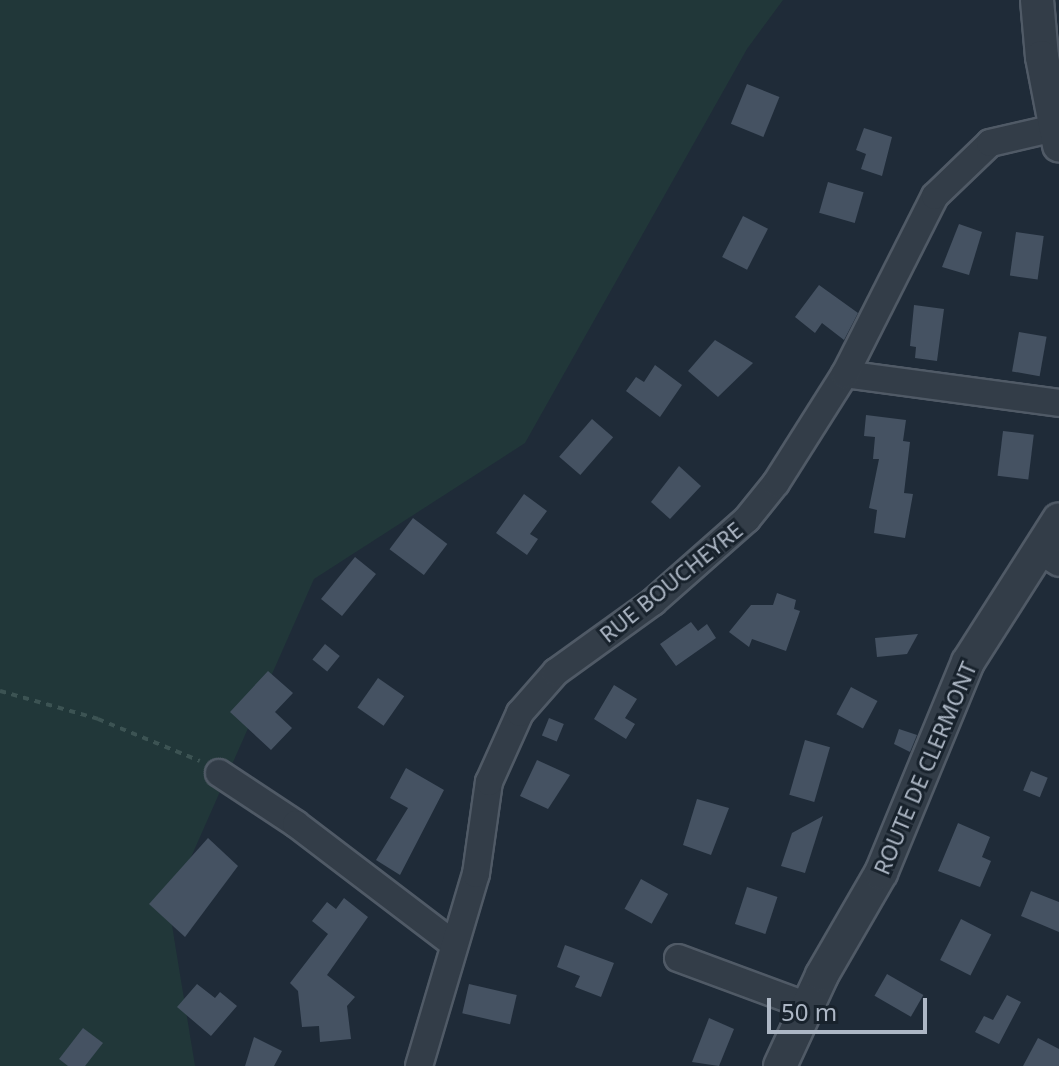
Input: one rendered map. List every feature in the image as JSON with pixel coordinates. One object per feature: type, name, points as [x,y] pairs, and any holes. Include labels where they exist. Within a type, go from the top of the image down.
[{"type":"street","points":[[1037,0],[1057,136]]},
{"type":"street","name":"RUE BOUCHEYRE","points":[[419,1066],[452,943],[476,874],[489,782],[520,713],[556,672],[653,602],[747,519],[806,443],[845,374],[935,196],[990,143],[1057,136]]},
{"type":"street","points":[[845,374],[1059,403]]},
{"type":"street","name":"ROUTE DE CLERMONT","points":[[780,1066],[808,1006],[881,873],[968,662],[1049,557],[1059,519]]},
{"type":"street","points":[[219,773],[284,815],[452,943]]},
{"type":"street","points":[[678,958],[808,1006]]},
{"type":"path","points":[[0,691],[98,719],[219,773]]},
{"type":"green space","points":[[0,0],[783,0],[747,49],[525,443],[314,579],[169,907],[195,1066],[0,1066]]},
{"type":"building","points":[[747,84],[779,97],[763,137],[731,124]]},
{"type":"building","points":[[864,128],[892,137],[882,176],[861,169],[866,154],[856,150]]},
{"type":"building","points":[[828,182],[864,192],[855,223],[819,213]]},
{"type":"building","points":[[743,216],[768,229],[747,270],[722,257]]},
{"type":"building","points":[[959,224],[982,232],[969,275],[942,267]]},
{"type":"building","points":[[1016,232],[1044,236],[1038,279],[1010,276]]},
{"type":"building","points":[[819,285],[858,313],[844,340],[822,323],[815,333],[795,317]]},
{"type":"building","points":[[914,305],[944,309],[937,361],[915,358],[916,347],[910,346]]},
{"type":"building","points":[[1019,332],[1047,337],[1040,376],[1012,371]]},
{"type":"building","points":[[715,340],[753,363],[718,397],[688,371]]},
{"type":"building","points":[[655,365],[682,385],[660,417],[626,391],[636,377],[644,382]]},
{"type":"building","points":[[866,415],[906,420],[903,441],[910,442],[904,493],[913,494],[905,538],[874,533],[877,510],[869,508],[879,459],[873,459],[875,437],[864,436]]},
{"type":"building","points":[[592,419],[613,437],[580,475],[559,457]]},
{"type":"building","points":[[1003,431],[1034,435],[1028,479],[998,476]]},
{"type":"building","points":[[679,466],[701,486],[670,519],[651,502]]},
{"type":"building","points":[[524,494],[547,511],[530,534],[538,539],[527,555],[496,533]]},
{"type":"building","points":[[413,518],[447,544],[424,575],[390,549]]},
{"type":"building","points":[[355,557],[376,574],[342,616],[321,599]]},
{"type":"building","points":[[777,593],[796,600],[794,609],[800,611],[786,651],[752,639],[749,647],[729,632],[751,605],[773,605]]},
{"type":"building","points":[[691,622],[698,631],[707,624],[716,638],[676,666],[660,644]]},
{"type":"building","points":[[918,634],[907,654],[877,657],[875,638]]},
{"type":"building","points":[[325,644],[340,656],[327,672],[312,660]]},
{"type":"building","points":[[268,671],[293,693],[275,712],[292,728],[271,750],[230,712]]},
{"type":"building","points":[[378,678],[404,696],[384,726],[357,707]]},
{"type":"building","points":[[614,685],[637,699],[625,718],[635,724],[626,739],[594,719]]},
{"type":"building","points":[[851,687],[877,701],[863,728],[836,714]]},
{"type":"building","points":[[549,718],[564,724],[557,742],[542,736]]},
{"type":"building","points":[[899,729],[917,735],[910,752],[894,744]]},
{"type":"building","points":[[805,740],[830,747],[814,802],[789,795]]},
{"type":"building","points":[[537,760],[570,775],[548,809],[520,796]]},
{"type":"building","points":[[406,768],[444,790],[400,875],[376,860],[408,808],[390,798]]},
{"type":"building","points":[[1031,771],[1048,778],[1040,797],[1023,790]]},
{"type":"building","points":[[697,799],[729,808],[711,855],[683,845]]},
{"type":"building","points":[[823,816],[805,873],[781,866],[792,833]]},
{"type":"building","points":[[958,823],[990,837],[982,857],[991,861],[980,887],[938,871]]},
{"type":"building","points":[[208,838],[238,866],[185,937],[149,904]]},
{"type":"building","points":[[641,879],[668,894],[652,924],[625,909]]},
{"type":"building","points":[[747,887],[777,897],[765,934],[735,924]]},
{"type":"building","points":[[1031,891],[1059,902],[1059,932],[1021,916]]},
{"type":"building","points":[[344,898],[368,917],[327,975],[355,997],[347,1006],[351,1039],[320,1042],[319,1026],[302,1027],[298,991],[290,983],[328,934],[312,921],[327,902],[336,909]]},
{"type":"building","points":[[961,919],[991,934],[970,975],[940,960]]},
{"type":"building","points":[[565,945],[614,963],[601,997],[575,987],[580,976],[557,967]]},
{"type":"building","points":[[887,974],[923,995],[911,1017],[874,996]]},
{"type":"building","points":[[197,984],[215,998],[220,992],[237,1006],[211,1036],[177,1007]]},
{"type":"building","points":[[469,984],[517,995],[510,1024],[462,1013]]},
{"type":"building","points":[[1007,995],[1021,1002],[999,1044],[975,1032],[984,1016],[993,1020]]},
{"type":"building","points":[[709,1018],[734,1029],[719,1066],[692,1062]]},
{"type":"building","points":[[83,1028],[103,1043],[85,1066],[68,1066],[59,1059]]},
{"type":"building","points":[[254,1037],[282,1051],[274,1066],[245,1066]]},
{"type":"building","points":[[1038,1038],[1059,1049],[1059,1066],[1023,1066]]}]
